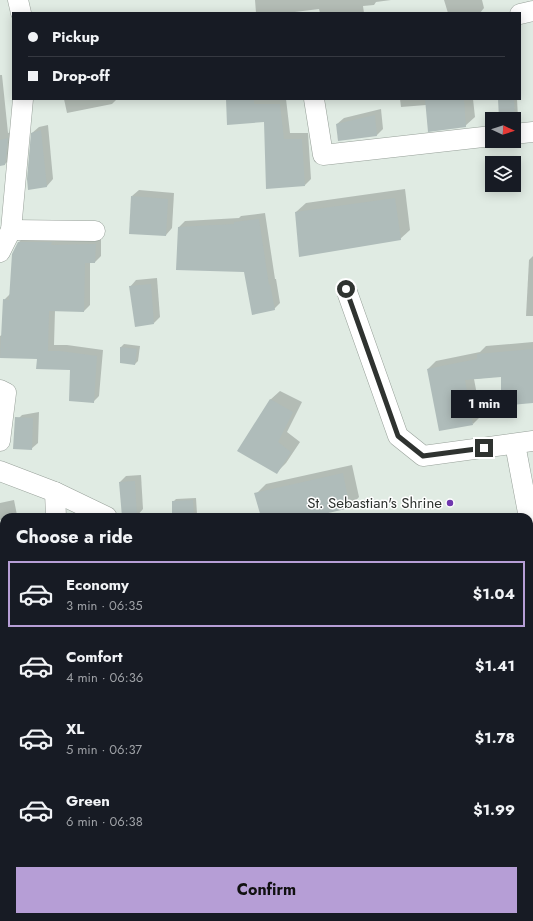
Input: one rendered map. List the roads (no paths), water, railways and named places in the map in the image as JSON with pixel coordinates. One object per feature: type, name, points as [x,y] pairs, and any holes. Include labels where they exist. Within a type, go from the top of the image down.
[{"type":"street","points":[[18,0],[20,12]]},
{"type":"street","points":[[521,14],[533,11]]},
{"type":"street","points":[[0,252],[11,230],[23,100]]},
{"type":"street","points":[[314,100],[323,155],[485,137]]},
{"type":"street","points":[[521,133],[533,132]]},
{"type":"street","points":[[11,230],[94,231]]},
{"type":"street","points":[[346,289],[398,436],[423,456],[524,442],[529,513]]},
{"type":"street","points":[[0,390],[6,392],[0,441]]},
{"type":"street","points":[[0,471],[55,492],[99,513]]},
{"type":"street","points":[[55,492],[56,513]]},
{"type":"place","name":"St. Sebastian's Shrine","points":[[450,503]]}]
